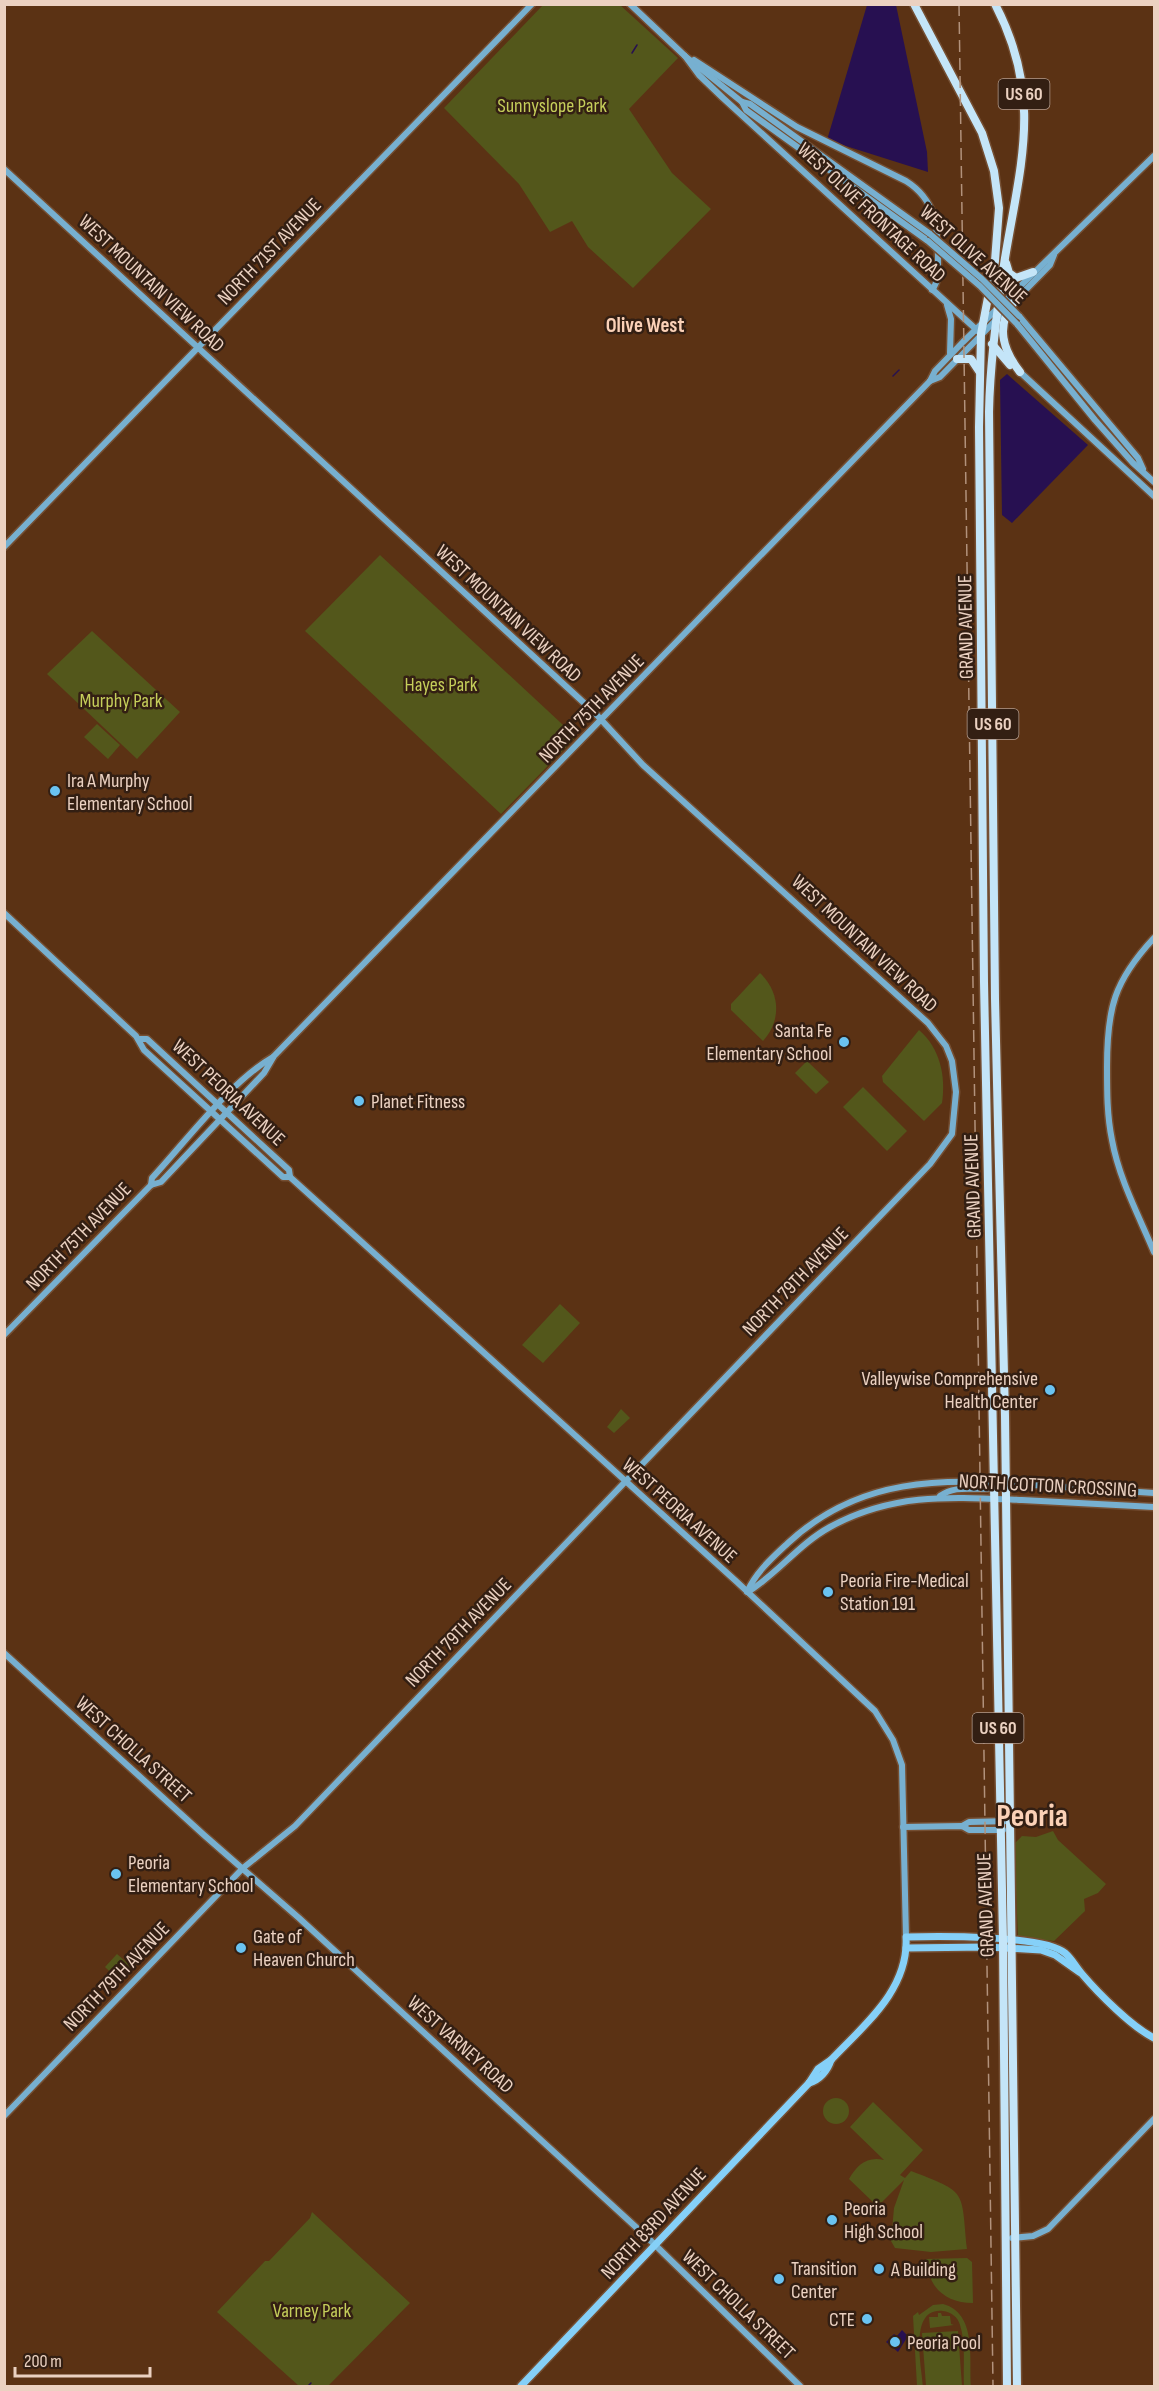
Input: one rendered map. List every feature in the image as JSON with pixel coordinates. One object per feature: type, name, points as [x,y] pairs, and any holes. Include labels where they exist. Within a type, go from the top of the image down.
[{"type":"highway","name":"US 60","points":[[914,4],[931,42],[974,114],[993,164],[998,222],[986,325]]},
{"type":"highway","name":"GRAND AVENUE","points":[[994,4],[1006,27],[1018,64],[1026,115],[1022,163],[996,310],[986,325],[980,374],[984,993],[999,1825],[1008,1945],[1014,2086],[1017,2386]]},
{"type":"highway","points":[[1005,257],[1007,270],[1013,277],[1022,278],[1033,272]]},
{"type":"highway","points":[[1014,302],[1005,314],[1002,337],[1008,356],[1020,372]]},
{"type":"highway","name":"GRAND AVENUE","points":[[986,325],[992,350],[990,378],[996,1066],[1006,1483],[1010,1825],[1003,2086],[1007,2386]]},
{"type":"highway","points":[[986,325],[992,350],[1020,372]]},
{"type":"highway","points":[[953,358],[970,359],[977,365],[980,374]]},
{"type":"highway","points":[[990,378],[996,366],[1003,363],[1010,365]]},
{"type":"highway","points":[[983,728],[993,729]]},
{"type":"highway","points":[[1003,2086],[1014,2086]]},
{"type":"highway","points":[[1007,2336],[1017,2337]]},
{"type":"main road","name":"NORTH 71ST AVENUE","points":[[4,547],[532,4]]},
{"type":"main road","name":"WEST OLIVE AVENUE","points":[[630,4],[685,56],[742,102],[746,110],[929,238],[982,279],[1018,316],[1138,459],[1145,472]]},
{"type":"main road","name":"WEST OLIVE FRONTAGE ROAD","points":[[685,56],[699,75],[945,302],[986,325]]},
{"type":"main road","points":[[685,56],[704,64],[797,127],[906,181],[918,190],[932,208],[937,226],[938,276],[932,290]]},
{"type":"main road","name":"NORTH 75TH AVENUE","points":[[996,310],[1155,156]]},
{"type":"main road","name":"WEST MOUNTAIN VIEW ROAD","points":[[4,170],[602,720],[643,765],[807,911],[938,1033],[952,1061],[956,1109],[949,1142],[930,1164]]},
{"type":"main road","name":"WEST OLIVE AVENUE","points":[[929,238],[1017,324],[1118,446],[1155,482]]},
{"type":"main road","name":"NORTH 75TH AVENUE","points":[[4,1335],[151,1185],[160,1182],[264,1073],[274,1056],[930,381],[940,376],[953,358],[1050,265],[1054,254]]},
{"type":"main road","points":[[945,302],[951,312],[953,358]]},
{"type":"main road","points":[[1020,372],[1155,496]]},
{"type":"main road","name":"WEST PEORIA AVENUE","points":[[4,913],[140,1039],[144,1050],[212,1113],[284,1177],[290,1177]]},
{"type":"main road","points":[[1155,938],[1130,967],[1117,989],[1107,1030],[1110,1131],[1119,1170],[1155,1252]]},
{"type":"main road","name":"WEST PEORIA AVENUE","points":[[140,1039],[147,1039],[164,1054],[289,1170],[290,1177],[747,1592],[879,1716],[896,1746],[902,1765],[906,1943]]},
{"type":"main road","points":[[156,1061],[164,1054]]},
{"type":"main road","name":"NORTH 75TH AVENUE","points":[[151,1185],[152,1178],[219,1105],[257,1066],[274,1056]]},
{"type":"main road","points":[[160,1182],[167,1167],[165,1164]]},
{"type":"main road","name":"NORTH 79TH AVENUE","points":[[4,2116],[243,1868],[295,1826],[930,1164]]},
{"type":"main road","name":"NORTH COTTON CROSSING","points":[[747,1592],[754,1578],[799,1533],[823,1516],[886,1489],[926,1482],[994,1490],[1006,1499],[1155,1507]]},
{"type":"main road","name":"NORTH COTTON CROSSING","points":[[747,1592],[761,1584],[789,1556],[820,1533],[863,1512],[910,1499],[994,1490],[1006,1483],[1155,1493]]},
{"type":"main road","points":[[859,1499],[863,1512]]},
{"type":"main road","name":"WEST CHOLLA STREET","points":[[4,1653],[243,1868]]},
{"type":"main road","points":[[903,1827],[962,1826],[969,1822],[1010,1825]]},
{"type":"main road","name":"WEST VARNEY ROAD","points":[[243,1868],[656,2246]]},
{"type":"main road","points":[[906,1943],[1008,1945]]},
{"type":"main road","points":[[906,1943],[1008,1945],[1049,1952],[1082,1974],[1140,2029],[1155,2038]]},
{"type":"main road","name":"NORTH 83RD AVENUE","points":[[521,2386],[809,2083],[815,2081],[828,2067],[831,2060],[893,1992],[901,1975],[906,1943]]},
{"type":"main road","points":[[1005,2238],[1033,2236],[1048,2229],[1155,2119]]},
{"type":"main road","name":"WEST CHOLLA STREET","points":[[656,2246],[800,2386]]},
{"type":"green space","name":"Sunnyslope Park","points":[[543,5],[620,5],[678,58],[629,109],[672,173],[711,209],[633,288],[588,247],[572,221],[550,232],[519,184],[444,108]]},
{"type":"green space","name":"Hayes Park","points":[[380,555],[576,737],[501,814],[305,631]]},
{"type":"green space","name":"Murphy Park","points":[[92,631],[180,712],[137,759],[47,674]]},
{"type":"green space","points":[[97,724],[120,745],[108,759],[84,737]]},
{"type":"green space","points":[[760,973],[772,989],[776,1006],[773,1024],[763,1041],[731,1010],[731,1004]]},
{"type":"green space","points":[[919,1030],[937,1054],[943,1083],[942,1103],[924,1121],[883,1082],[882,1076]]},
{"type":"green space","points":[[807,1061],[829,1082],[816,1094],[795,1073]]},
{"type":"green space","points":[[863,1087],[907,1131],[887,1151],[843,1107]]},
{"type":"green space","points":[[560,1304],[580,1323],[543,1363],[522,1345]]},
{"type":"green space","points":[[621,1409],[630,1418],[614,1433],[607,1427]]},
{"type":"green space","points":[[1053,1831],[1058,1840],[1106,1884],[1098,1893],[1084,1899],[1085,1911],[1054,1941],[1018,1937],[1014,1844],[1022,1836],[1036,1837]]},
{"type":"green space","points":[[117,1954],[133,1968],[121,1982],[105,1967]]},
{"type":"green space","points":[[836,2098],[845,2102],[849,2111],[845,2120],[836,2124],[827,2120],[823,2111],[827,2102]]},
{"type":"green space","points":[[873,2102],[923,2150],[900,2175],[905,2178],[911,2171],[943,2184],[958,2196],[964,2215],[967,2249],[931,2252],[895,2248],[891,2241],[894,2208],[904,2180],[882,2202],[874,2203],[849,2179],[863,2163],[872,2159],[884,2160],[850,2127]]},
{"type":"green space","name":"Varney Park","points":[[312,2212],[410,2303],[328,2386],[299,2386],[217,2312],[310,2218]]},
{"type":"green space","points":[[967,2258],[972,2262],[973,2303],[954,2300],[940,2292],[930,2278],[927,2269],[926,2259]]},
{"type":"green space","points":[[943,2304],[954,2309],[966,2327],[969,2338],[971,2386],[964,2386],[964,2347],[959,2322],[954,2315],[943,2311],[932,2312],[925,2318],[921,2328],[919,2340],[923,2386],[917,2386],[913,2316],[918,2312],[919,2315],[933,2305]]},
{"type":"green space","points":[[938,2313],[942,2316],[950,2316],[951,2324],[954,2325],[930,2328],[929,2317],[938,2317]]},
{"type":"green space","points":[[958,2331],[962,2386],[926,2386],[922,2333]]},
{"type":"shaded area","points":[[867,5],[896,5],[927,152],[928,172],[827,140]]},
{"type":"shaded area","points":[[1007,374],[1088,445],[1012,523],[1002,515],[1000,380]]},
{"type":"shaded area","name":"Peoria Pool","points":[[902,2330],[908,2336],[898,2352],[886,2342]]},
{"type":"waterway","points":[[632,53],[637,45]]},
{"type":"waterway","points":[[833,189],[836,186]]},
{"type":"waterway","points":[[893,376],[899,370]]},
{"type":"waterway","points":[[308,2386],[311,2383]]},
{"type":"railway","points":[[959,4],[993,2386]]},
{"type":"place","name":"Ira A Murphy Elementary School","points":[[55,791]]},
{"type":"place","name":"Santa Fe Elementary School","points":[[844,1042]]},
{"type":"place","name":"Planet Fitness","points":[[359,1101]]},
{"type":"place","name":"Valleywise Comprehensive Health Center","points":[[1050,1390]]},
{"type":"place","name":"Peoria Fire-Medical Station 191","points":[[828,1592]]},
{"type":"place","name":"Peoria Elementary School","points":[[116,1874]]},
{"type":"place","name":"Gate of Heaven Church","points":[[241,1948]]},
{"type":"place","name":"Peoria High School","points":[[832,2220]]},
{"type":"place","name":"A Building","points":[[879,2269]]},
{"type":"place","name":"Transition Center","points":[[779,2279]]},
{"type":"place","name":"CTE","points":[[867,2319]]},
{"type":"place","name":"Peoria Pool","points":[[895,2342]]},
{"type":"district","name":"Olive West","points":[[645,325]]},
{"type":"district","name":"Peoria","points":[[1032,1815]]}]
